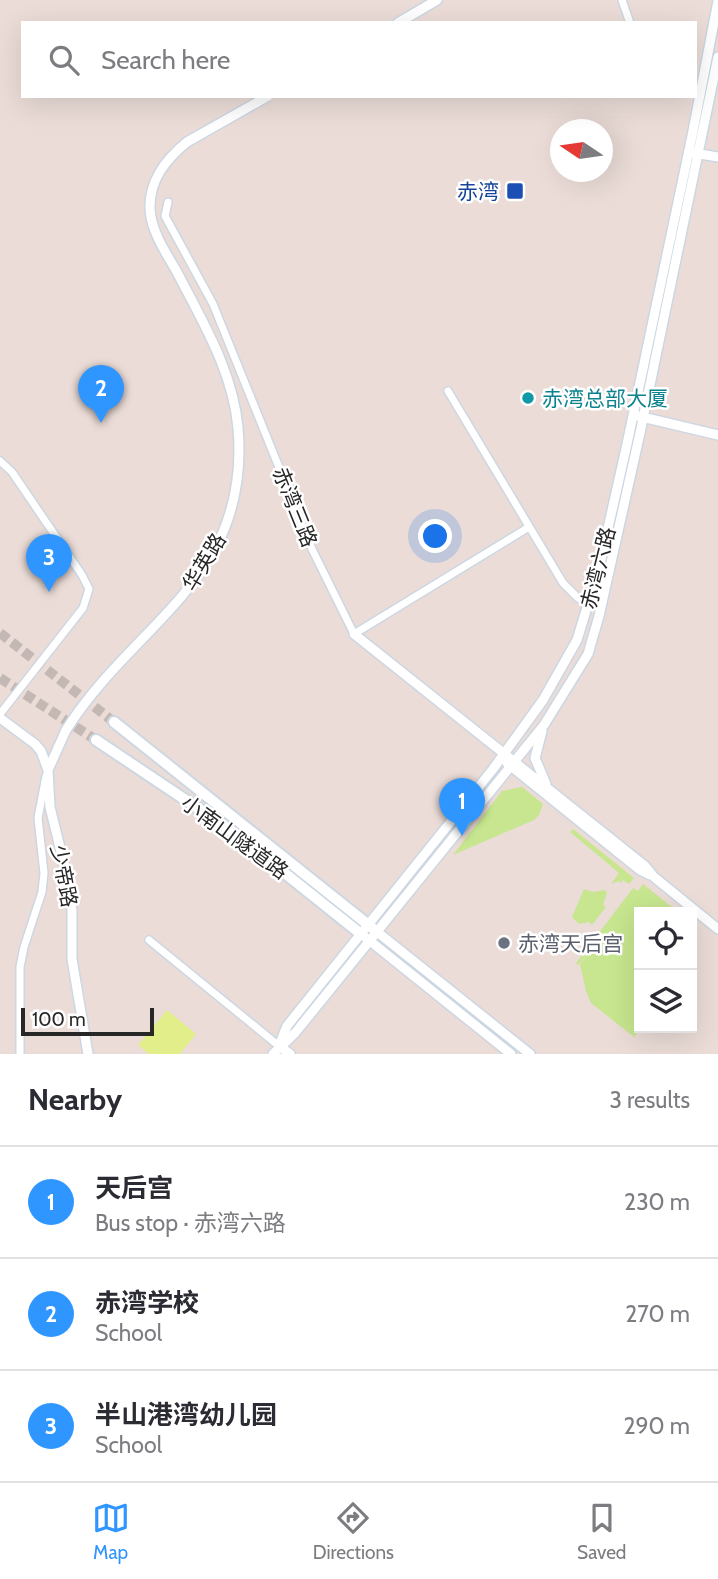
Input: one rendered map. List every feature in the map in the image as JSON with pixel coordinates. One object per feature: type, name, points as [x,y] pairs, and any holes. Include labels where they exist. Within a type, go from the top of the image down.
[{"type":"main road","name":"小南山隧道路","points":[[114,722],[369,933]]},
{"type":"main road","name":"小南山隧道路","points":[[96,740],[232,831],[369,933]]},
{"type":"street","points":[[401,21],[437,0]]},
{"type":"street","points":[[622,0],[629,21]]},
{"type":"street","name":"赤湾六路","points":[[694,153],[718,1]]},
{"type":"street","name":"赤湾六路","points":[[273,1054],[287,1026],[544,725],[588,654],[694,153],[718,57]]},
{"type":"street","name":"华英路","points":[[20,1054],[20,967],[43,892],[44,873],[38,818],[48,770],[79,709],[196,582],[225,529],[235,492],[239,453],[238,425],[231,392],[209,333],[158,237],[153,223],[151,201],[159,172],[175,152],[187,142],[264,98]]},
{"type":"street","points":[[694,153],[718,157]]},
{"type":"street","name":"赤湾三路","points":[[168,202],[165,216],[213,304],[312,549],[354,634],[640,870],[654,877]]},
{"type":"street","points":[[448,391],[563,583],[578,598],[589,603]]},
{"type":"street","points":[[638,416],[718,435]]},
{"type":"street","name":"赤湾六路","points":[[369,933],[503,755],[562,670],[577,640],[589,603],[638,416]]},
{"type":"street","points":[[0,461],[12,472],[82,575],[89,595],[78,616],[0,716]]},
{"type":"street","points":[[354,634],[529,527]]},
{"type":"street","name":"少帝路","points":[[0,716],[35,744],[41,751],[48,770],[50,807],[72,910],[72,959],[88,1054]]},
{"type":"street","points":[[544,725],[535,758],[551,791]]},
{"type":"street","name":"赤湾三路","points":[[511,763],[551,791],[645,866],[654,877]]},
{"type":"street","points":[[654,877],[718,929]]},
{"type":"street","points":[[369,933],[511,1054]]},
{"type":"street","points":[[369,933],[530,1054]]},
{"type":"street","points":[[149,940],[290,1054]]},
{"type":"green space","points":[[522,787],[543,804],[534,820],[453,855],[502,791]]},
{"type":"green space","points":[[573,829],[634,878],[629,884],[623,880],[621,883],[618,881],[611,884],[619,873],[570,832]]},
{"type":"green space","points":[[643,884],[672,907],[634,907],[634,1033],[637,1033],[634,1037],[591,1003],[580,964],[592,949],[578,965],[576,963],[633,888],[638,891]]},
{"type":"green space","points":[[584,889],[593,892],[605,890],[607,893],[603,905],[606,907],[592,925],[589,922],[579,924],[572,917]]},
{"type":"green space","points":[[167,1010],[196,1034],[180,1054],[149,1054],[138,1045]]},
{"type":"tunnel","points":[[0,633],[114,722]]},
{"type":"tunnel","points":[[0,678],[96,740]]},
{"type":"place","name":"赤湾","points":[[515,191]]},
{"type":"place","name":"赤湾总部大厦","points":[[528,398]]},
{"type":"place","name":"赤湾学校","points":[[101,423]]},
{"type":"place","name":"半山港湾幼儿园","points":[[49,592]]},
{"type":"place","name":"天后宫","points":[[462,836]]},
{"type":"place","name":"赤湾天后宫","points":[[504,943]]}]
